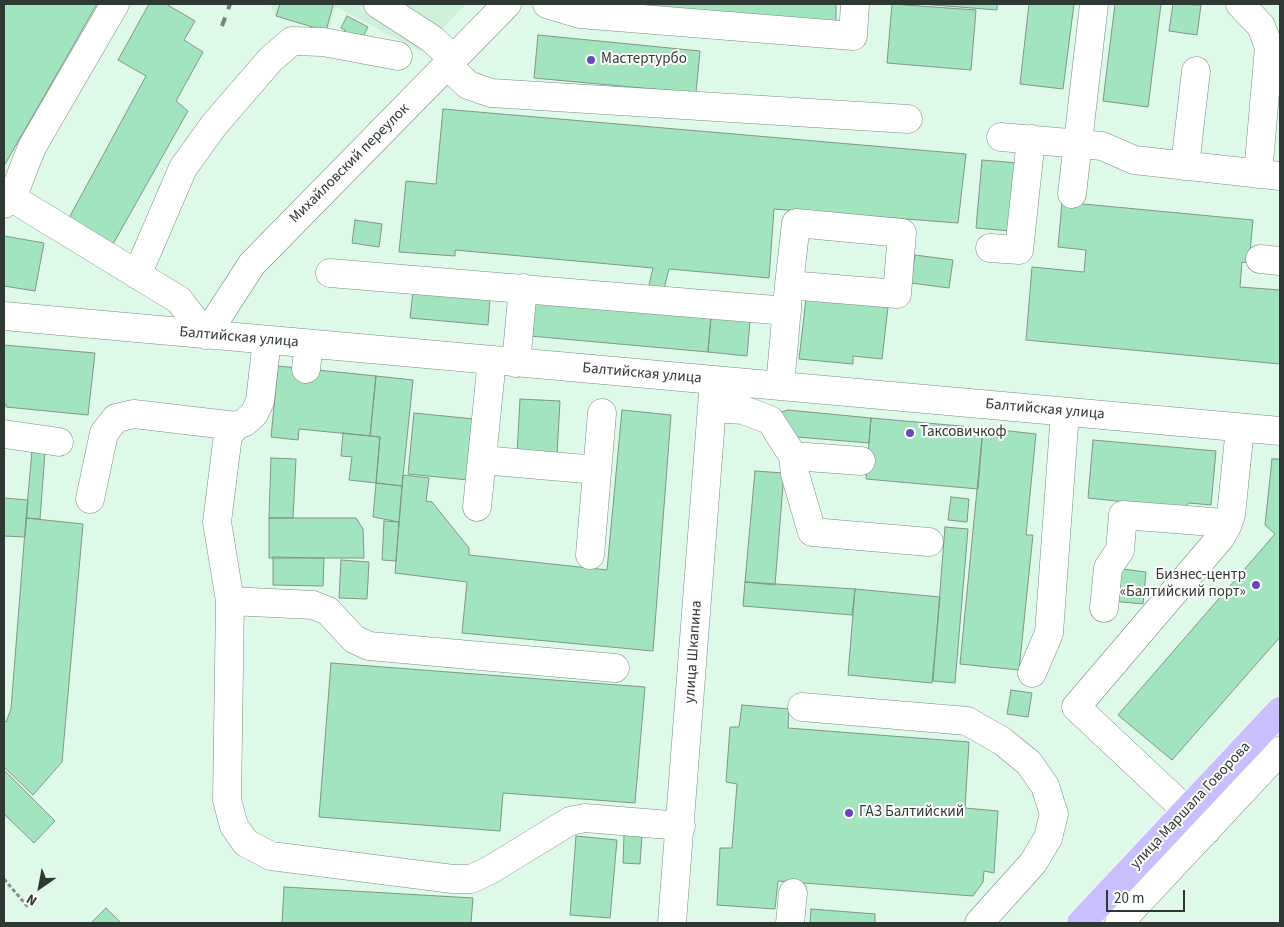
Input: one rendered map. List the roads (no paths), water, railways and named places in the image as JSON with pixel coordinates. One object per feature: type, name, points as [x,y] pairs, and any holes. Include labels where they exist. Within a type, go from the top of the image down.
[{"type":"main road","name":"улица Маршала Говорова","points":[[1081,923],[1280,711]]},
{"type":"street","points":[[115,4],[32,147],[8,201],[179,300],[206,335]]},
{"type":"street","points":[[378,4],[432,39],[468,85],[491,93],[908,118]]},
{"type":"street","name":"Михайловский переулок","points":[[206,335],[252,264],[507,4]]},
{"type":"street","points":[[547,4],[580,14],[852,36],[855,4]]},
{"type":"street","points":[[1072,194],[1094,4]]},
{"type":"street","points":[[1001,136],[1102,146],[1134,160],[1269,175],[1269,47],[1261,26],[1240,4]]},
{"type":"street","points":[[137,274],[183,168],[214,125],[271,59],[292,41],[323,42],[398,56]]},
{"type":"street","points":[[1185,166],[1196,71]]},
{"type":"street","points":[[990,248],[1019,250],[1031,139]]},
{"type":"street","points":[[330,273],[523,288],[788,298],[780,386]]},
{"type":"street","points":[[477,507],[482,460],[504,361],[523,288]]},
{"type":"street","name":"Балтийская улица","points":[[4,316],[267,340],[308,356],[504,361],[1280,431]]},
{"type":"street","points":[[267,340],[260,402],[254,414],[245,422],[236,426],[228,435],[217,522],[230,601],[227,800],[234,826],[246,843],[271,856],[453,879],[472,879],[570,821],[585,818],[681,826]]},
{"type":"street","name":"улица Шкапина","points":[[672,923],[714,380]]},
{"type":"street","points":[[712,408],[743,410],[770,420],[793,456],[795,474],[812,532],[929,542]]},
{"type":"street","points":[[1032,673],[1049,633],[1065,412]]},
{"type":"street","points":[[590,555],[602,413]]},
{"type":"street","points":[[90,499],[104,433],[116,418],[134,414],[236,426]]},
{"type":"street","points":[[1207,830],[1076,707],[1215,544],[1227,526],[1231,515],[1240,428]]},
{"type":"street","points":[[4,434],[59,442]]},
{"type":"street","points":[[793,456],[861,462]]},
{"type":"street","points":[[482,460],[597,470]]},
{"type":"street","points":[[1104,608],[1108,568],[1120,550],[1123,515],[1213,522],[1227,526]]},
{"type":"street","points":[[230,601],[314,605],[328,611],[354,639],[369,646],[615,668]]},
{"type":"street","points":[[802,707],[967,722],[1002,741],[1029,763],[1045,786],[1054,814],[1048,838],[1033,863],[979,923]]},
{"type":"street","name":"улица Маршала Говорова","points":[[1119,923],[1280,751]]},
{"type":"street","points":[[790,923],[793,892]]},
{"type":"railway","points":[[222,26],[230,4]]},
{"type":"place","name":"Мастертурбо","points":[[591,60]]},
{"type":"place","name":"Таксовичкоф","points":[[910,433]]},
{"type":"place","name":"Бизнес-центр «Балтийский порт»","points":[[1256,585]]},
{"type":"place","name":"ГАЗ Балтийский","points":[[849,813]]}]
